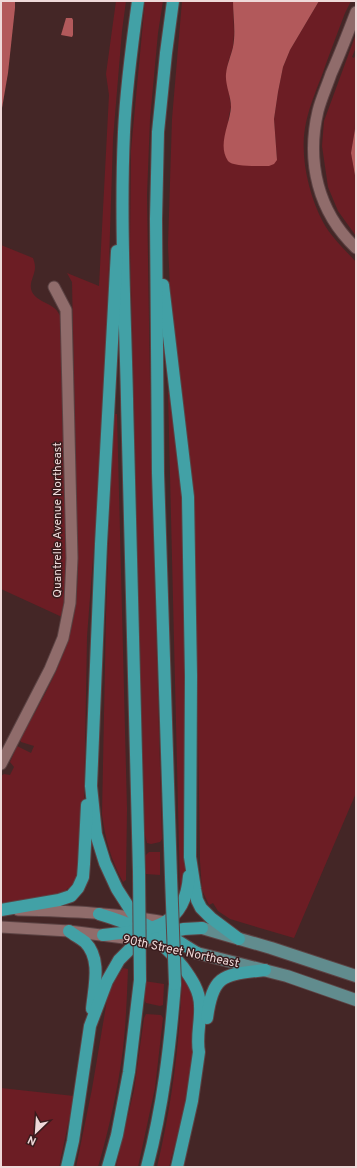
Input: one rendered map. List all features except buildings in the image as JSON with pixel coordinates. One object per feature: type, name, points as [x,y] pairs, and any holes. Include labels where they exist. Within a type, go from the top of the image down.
[{"type":"highway","points":[[108,1167],[117,1135],[129,1072],[140,980],[139,872],[134,741],[133,628],[129,539],[122,218],[124,131],[138,1]]},
{"type":"highway","points":[[146,1167],[153,1142],[165,1081],[172,1031],[174,984],[158,473],[156,219],[158,132],[166,53],[174,1]]},
{"type":"highway","points":[[1,910],[59,900],[71,896],[78,888],[83,877],[87,810],[91,786],[96,650],[116,258],[122,218]]},
{"type":"highway","points":[[90,1026],[107,981],[119,960],[129,950],[155,933],[173,917],[180,907],[187,893],[190,857],[191,676],[188,496],[156,219]]},
{"type":"highway","points":[[91,786],[96,834],[105,863],[117,889],[135,917],[155,933],[191,978],[198,992],[200,1006],[199,1052]]},
{"type":"highway","points":[[190,857],[197,900],[201,908],[211,918],[239,939]]},
{"type":"highway","points":[[99,914],[173,938],[197,953]]},
{"type":"highway","points":[[103,935],[155,933],[202,928]]},
{"type":"highway","points":[[67,1167],[73,1141],[90,1026],[96,972],[95,958],[86,943],[69,931]]},
{"type":"highway","points":[[177,1167],[192,1101],[199,1052],[202,1045],[212,992],[216,984],[225,977],[265,970]]},
{"type":"main road","name":"90th Street Northeast","points":[[202,928],[271,948],[356,976]]},
{"type":"main road","name":"90th Street Northeast","points":[[197,953],[265,970],[327,989],[356,1000]]},
{"type":"street","points":[[356,12],[321,100],[313,144],[313,162],[322,198],[336,224],[356,248]]},
{"type":"street","name":"Quantrelle Avenue Northeast","points":[[1,764],[50,669],[63,638],[70,603],[72,558],[66,310],[54,287]]},
{"type":"street","name":"90th Street Northeast","points":[[1,910],[61,911],[135,917]]},
{"type":"street","points":[[1,927],[69,931],[103,935]]},
{"type":"shaded area","points":[[1,1],[15,1],[15,8],[8,73],[1,114]]},
{"type":"shaded area","points":[[116,1],[126,1],[113,139],[107,325],[98,492],[87,637],[84,809],[81,872],[71,889],[68,888],[61,895],[12,903],[1,903],[1,776],[4,774],[10,775],[14,767],[10,762],[17,746],[31,753],[34,746],[21,742],[20,740],[46,692],[63,656],[70,634],[75,607],[78,571],[72,282],[67,273],[99,286],[109,95],[106,74]]},
{"type":"shaded area","points":[[145,1],[163,1],[158,33],[150,119],[147,195],[151,448],[162,839],[160,842],[151,844],[147,843],[145,835],[130,246],[131,150]]},
{"type":"shaded area","points":[[182,1],[233,1],[233,47],[226,75],[231,106],[228,121],[277,160],[274,119],[283,67],[290,50],[319,1],[351,1],[314,95],[306,121],[304,151],[307,176],[318,212],[330,233],[356,262],[356,793],[294,938],[230,919],[218,911],[213,903],[209,905],[202,890],[200,861],[196,598],[192,514],[172,332],[168,245],[172,119]]},
{"type":"shaded area","points":[[233,1],[319,1],[290,50],[283,67],[274,119],[277,160],[274,164],[269,166],[247,166],[231,163],[225,155],[224,141],[231,107],[226,74],[234,41]]},
{"type":"shaded area","points":[[66,18],[72,18],[73,20],[72,37],[61,35]]},
{"type":"shaded area","points":[[356,34],[356,47],[352,57],[354,58],[356,54],[356,123],[351,153],[356,181],[356,236],[338,211],[328,187],[322,146],[324,121]]},
{"type":"shaded area","points":[[356,123],[356,181],[351,153]]},
{"type":"shaded area","points":[[1,245],[33,258],[35,270],[31,283],[32,292],[38,299],[54,307],[61,318],[66,514],[66,582],[62,617],[1,589]]},
{"type":"shaded area","points":[[168,392],[172,392],[184,500],[187,867],[183,890],[180,889]]},
{"type":"shaded area","points":[[113,414],[117,414],[127,809],[126,880],[123,882],[109,849],[102,814],[106,615]]},
{"type":"shaded area","points":[[149,852],[160,852],[160,875],[146,874],[145,856]]},
{"type":"shaded area","points":[[123,968],[128,969],[125,1029],[119,1079],[109,1124],[98,1167],[76,1167],[92,1089],[107,1000],[112,986]]},
{"type":"shaded area","points":[[182,977],[187,979],[198,1005],[191,1074],[183,1114],[169,1167],[157,1167],[171,1096],[177,1049]]},
{"type":"shaded area","points":[[144,981],[164,984],[163,1005],[160,1006],[146,1003]]},
{"type":"shaded area","points":[[146,1014],[161,1015],[163,1018],[155,1088],[138,1167],[116,1167],[134,1090],[144,1018]]},
{"type":"shaded area","points":[[1,1088],[74,1096],[59,1167],[1,1167]]}]
